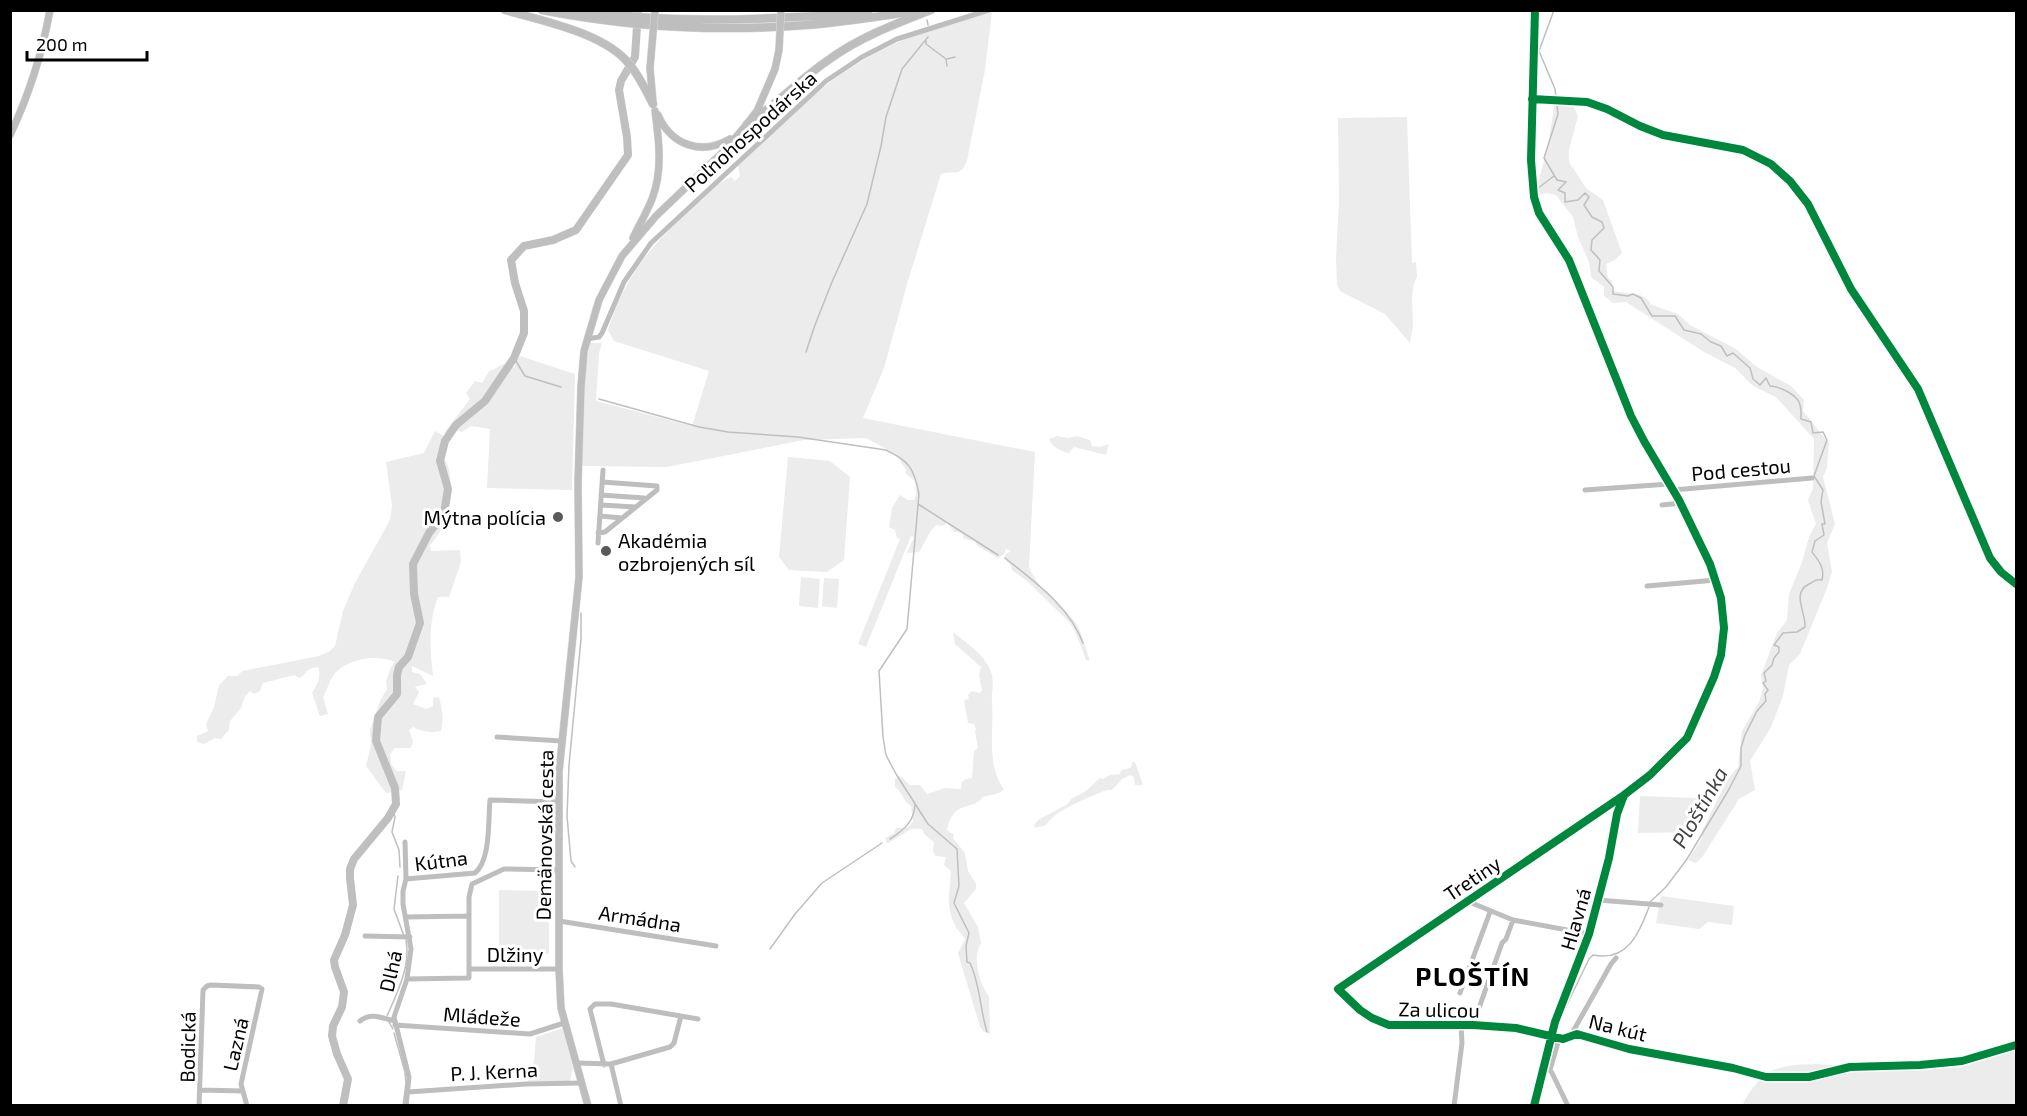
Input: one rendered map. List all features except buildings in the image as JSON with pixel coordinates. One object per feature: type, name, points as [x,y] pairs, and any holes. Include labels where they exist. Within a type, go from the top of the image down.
[{"type":"highway","points":[[505,10],[577,33],[613,49],[630,64],[654,107]]},
{"type":"highway","points":[[542,10],[630,20],[736,28],[807,25],[921,10]]},
{"type":"highway","points":[[583,10],[630,20]]},
{"type":"highway","points":[[645,21],[807,17],[869,10]]},
{"type":"highway","points":[[747,124],[840,52],[876,32],[931,10]]},
{"type":"main road","points":[[10,135],[32,86],[50,10]]},
{"type":"main road","points":[[629,247],[652,200],[660,152],[650,68],[655,10]]},
{"type":"main road","points":[[629,247],[656,216],[723,152],[757,111],[775,69],[782,10]]},
{"type":"main road","points":[[654,107],[670,134],[688,146],[710,147],[735,136]]},
{"type":"main road","name":"Demänovská cesta","points":[[588,1106],[564,1023],[559,996],[559,802],[562,741],[576,622],[581,387],[586,339],[603,291],[629,247]]},
{"type":"street","name":"Poľnohospodárska","points":[[586,339],[597,338],[602,333],[624,282],[654,240],[826,81],[862,57],[897,39],[989,10]]},
{"type":"street","name":"Tretiny","points":[[1338,989],[1650,775],[1684,742],[1710,690],[1721,655],[1724,635],[1721,598],[1710,564],[1681,504],[1644,441],[1627,406],[1569,260],[1537,209],[1532,170],[1535,10]]},
{"type":"street","points":[[1532,99],[1582,101],[1600,106],[1663,135],[1743,150],[1771,164],[1790,181],[1808,204],[1851,289],[1913,379],[1926,404],[1986,551],[1998,568],[2016,584]]},
{"type":"street","points":[[598,543],[603,470]]},
{"type":"street","name":"Pod cestou","points":[[1585,490],[1812,478]]},
{"type":"street","points":[[598,533],[605,532],[657,490],[657,486],[602,482]]},
{"type":"street","points":[[644,499],[645,485]]},
{"type":"street","points":[[601,495],[644,499]]},
{"type":"street","points":[[1662,505],[1681,504]]},
{"type":"street","points":[[601,505],[636,507]]},
{"type":"street","points":[[600,516],[623,518]]},
{"type":"street","points":[[1647,586],[1716,580]]},
{"type":"street","points":[[498,737],[562,741]]},
{"type":"street","name":"Hlavná","points":[[1534,1106],[1589,933],[1624,795]]},
{"type":"street","name":"Kútna","points":[[406,879],[475,873],[482,866],[485,858],[490,800],[559,802]]},
{"type":"street","name":"Dlhá","points":[[390,1021],[407,979],[411,949],[406,937],[403,891],[406,879],[405,842]]},
{"type":"street","points":[[407,979],[468,978],[470,969],[470,887],[477,881],[504,869],[559,870]]},
{"type":"street","points":[[475,873],[477,881]]},
{"type":"street","points":[[1598,900],[1661,905]]},
{"type":"street","points":[[1467,902],[1513,920],[1589,933]]},
{"type":"street","points":[[1460,993],[1491,912]]},
{"type":"street","points":[[406,917],[469,916]]},
{"type":"street","points":[[1473,1025],[1502,943],[1506,939],[1513,920]]},
{"type":"street","name":"Armádna","points":[[559,921],[716,946]]},
{"type":"street","points":[[365,936],[406,937]]},
{"type":"street","points":[[1568,1106],[1558,1082],[1547,1069],[1554,1039],[1566,1039],[1571,1036],[1616,958]]},
{"type":"street","name":"Dlžiny","points":[[470,969],[559,969]]},
{"type":"street","name":"Bodická","points":[[199,1106],[203,989],[210,985],[262,989]]},
{"type":"street","name":"Lazná","points":[[247,1106],[241,1083],[262,989]]},
{"type":"street","name":"Za ulicou","points":[[1338,989],[1360,1010],[1389,1025],[1473,1025],[1515,1028],[1554,1039]]},
{"type":"street","points":[[604,1065],[590,1010],[594,1005],[611,1004],[698,1019]]},
{"type":"street","name":"Mládeže","points":[[360,1021],[374,1016],[390,1021],[532,1034],[564,1023]]},
{"type":"street","points":[[576,1063],[611,1064],[670,1047],[674,1043],[681,1016]]},
{"type":"street","points":[[390,1021],[408,1073],[406,1106]]},
{"type":"street","points":[[1454,1106],[1462,1043],[1461,1025]]},
{"type":"street","name":"Na kút","points":[[1571,1036],[1579,1035],[1657,1054]]},
{"type":"street","points":[[611,1064],[621,1106]]},
{"type":"street","name":"P. J. Kerna","points":[[408,1092],[526,1084],[582,1083]]},
{"type":"street","points":[[201,1090],[242,1091]]},
{"type":"shaded area","points":[[992,12],[985,70],[967,161],[959,172],[941,174],[884,368],[863,418],[1035,452],[1029,566],[1038,583],[1077,625],[1090,661],[1086,660],[1070,623],[1028,582],[1012,570],[1011,565],[1004,559],[1011,551],[1006,549],[1004,554],[998,558],[978,546],[975,541],[964,539],[962,533],[954,532],[947,523],[943,526],[936,525],[919,552],[907,553],[914,537],[911,536],[866,647],[858,644],[900,539],[897,538],[895,530],[889,527],[892,508],[900,495],[908,500],[914,500],[916,494],[915,481],[905,473],[906,470],[896,454],[866,438],[804,440],[667,467],[582,466],[585,371],[590,343],[602,343],[599,353],[596,401],[692,426],[709,371],[614,341],[608,330],[627,285],[652,248],[719,183],[731,177],[735,181],[740,176],[738,166],[794,112],[834,79],[878,52],[912,36]]},
{"type":"shaded area","points":[[1555,102],[1572,103],[1578,116],[1569,150],[1569,162],[1586,188],[1603,200],[1622,253],[1615,260],[1606,264],[1608,278],[1612,281],[1612,291],[1640,295],[1652,305],[1678,314],[1690,325],[1736,349],[1757,367],[1791,386],[1804,400],[1803,411],[1829,443],[1827,468],[1823,477],[1835,524],[1827,543],[1832,572],[1827,588],[1800,654],[1789,665],[1783,696],[1771,727],[1750,761],[1755,790],[1739,799],[1703,856],[1696,863],[1688,860],[1702,838],[1702,831],[1727,780],[1738,767],[1742,731],[1759,702],[1763,688],[1761,675],[1777,633],[1787,620],[1789,594],[1809,537],[1816,524],[1808,500],[1813,488],[1814,439],[1776,397],[1753,386],[1735,368],[1704,352],[1626,302],[1613,303],[1604,296],[1604,287],[1591,277],[1589,262],[1578,237],[1573,217],[1556,195],[1547,193],[1537,195]]},
{"type":"shaded area","points":[[1407,117],[1412,263],[1416,262],[1417,277],[1412,297],[1413,325],[1410,343],[1385,314],[1340,291],[1337,284],[1336,259],[1339,201],[1338,118]]},
{"type":"shaded area","points":[[520,356],[575,374],[572,490],[487,488],[490,429],[471,426],[462,432],[451,429],[446,434],[444,433],[470,399],[466,393],[475,381],[482,383],[490,370],[503,364],[512,365],[514,368]]},
{"type":"shaded area","points":[[435,431],[444,436],[438,458],[444,457],[451,479],[451,491],[447,515],[443,526],[430,545],[431,551],[460,550],[461,562],[449,597],[438,597],[435,607],[431,636],[433,676],[412,666],[412,672],[420,674],[427,684],[415,687],[419,692],[413,704],[426,709],[433,706],[433,698],[439,697],[442,714],[441,731],[427,732],[413,727],[409,730],[413,741],[411,748],[395,748],[390,754],[391,764],[396,771],[406,771],[402,790],[386,793],[366,766],[371,745],[370,730],[380,701],[387,689],[386,681],[391,667],[395,662],[381,658],[357,660],[337,671],[323,697],[328,714],[320,716],[312,693],[319,677],[318,667],[310,669],[299,678],[295,675],[263,683],[260,691],[254,694],[250,691],[245,696],[241,708],[230,721],[229,730],[221,739],[215,738],[204,744],[197,742],[197,736],[208,731],[206,724],[214,707],[219,685],[228,676],[238,676],[242,671],[319,656],[335,646],[343,611],[355,583],[390,520],[392,506],[386,462],[424,453]]},
{"type":"shaded area","points":[[1057,436],[1069,438],[1077,436],[1090,440],[1092,446],[1100,447],[1109,444],[1106,455],[1074,447],[1069,453],[1050,442],[1049,439]]},
{"type":"shaded area","points":[[788,457],[830,461],[850,477],[844,560],[827,572],[789,570],[779,557]]},
{"type":"shaded area","points":[[801,577],[820,579],[818,608],[799,606]]},
{"type":"shaded area","points":[[824,578],[839,579],[837,608],[822,606]]},
{"type":"shaded area","points":[[953,632],[982,657],[991,672],[993,759],[998,780],[1004,789],[959,809],[950,820],[947,830],[954,835],[953,838],[965,853],[968,871],[976,884],[976,889],[964,903],[978,927],[981,943],[978,948],[977,962],[982,985],[989,996],[990,1035],[980,1027],[958,953],[965,939],[950,913],[951,871],[944,865],[946,857],[936,856],[933,852],[934,842],[924,834],[922,829],[911,829],[887,844],[885,838],[893,834],[896,828],[907,828],[913,822],[911,806],[895,787],[895,779],[900,776],[910,785],[920,785],[927,794],[945,788],[961,789],[962,782],[972,778],[974,751],[978,748],[976,729],[974,724],[968,723],[964,700],[969,699],[968,695],[972,691],[980,693],[982,690],[979,675],[981,667],[955,644]]},
{"type":"shaded area","points":[[1132,762],[1135,762],[1143,785],[1135,785],[1134,777],[1130,775],[1122,779],[1112,790],[1074,804],[1057,814],[1046,825],[1035,828],[1034,825],[1038,820],[1068,804],[1071,799],[1086,791],[1100,778],[1120,774],[1121,770],[1131,768]]},
{"type":"shaded area","points":[[1640,796],[1697,798],[1697,832],[1638,833]]},
{"type":"shaded area","points":[[499,890],[549,891],[549,954],[499,953]]},
{"type":"shaded area","points":[[1661,896],[1734,906],[1732,925],[1708,922],[1699,929],[1656,923]]},
{"type":"shaded area","points":[[563,1028],[573,1068],[570,1081],[528,1081],[534,1061],[536,1037]]},
{"type":"shaded area","points":[[2016,1044],[2016,1105],[1743,1105],[1763,1077],[1771,1071],[1788,1066],[1908,1062],[1951,1058]]},
{"type":"waterway","points":[[343,1106],[348,1079],[332,1036],[333,1026],[342,1007],[344,992],[334,960],[345,935],[353,905],[350,869],[354,859],[388,818],[396,804],[395,788],[376,741],[378,717],[397,694],[399,667],[408,657],[420,623],[414,594],[413,564],[429,533],[444,513],[448,489],[440,461],[445,441],[456,425],[485,401],[514,358],[524,333],[524,311],[515,283],[511,260],[524,246],[553,240],[576,230],[628,155],[619,90],[621,81],[635,57],[638,10]]},
{"type":"waterway","name":"Ploštínka","points":[[1554,10],[1539,51],[1555,89],[1558,114],[1544,158],[1557,180],[1566,182],[1558,190],[1565,193],[1565,202],[1578,200],[1585,193],[1589,197],[1584,205],[1592,217],[1602,222],[1604,228],[1592,240],[1591,250],[1600,260],[1599,271],[1613,287],[1613,294],[1628,296],[1633,294],[1641,298],[1652,316],[1675,316],[1684,330],[1701,334],[1721,346],[1727,356],[1733,353],[1750,368],[1753,379],[1760,385],[1766,378],[1770,386],[1795,397],[1799,401],[1801,419],[1811,422],[1813,433],[1823,432],[1827,440],[1814,476],[1823,490],[1821,502],[1825,524],[1822,524],[1824,535],[1815,541],[1812,552],[1821,565],[1823,576],[1822,580],[1816,580],[1801,592],[1805,627],[1797,632],[1783,633],[1774,645],[1779,647],[1779,652],[1772,665],[1764,673],[1766,681],[1763,683],[1768,690],[1765,694],[1766,701],[1757,711],[1745,735],[1741,748],[1741,766],[1687,859],[1666,887],[1650,902]]},
{"type":"waterway","points":[[927,20],[928,25]]},
{"type":"waterway","points":[[806,352],[832,282],[867,204],[886,117],[902,69],[928,37]]},
{"type":"waterway","points":[[926,41],[926,44],[946,59],[947,66]]},
{"type":"waterway","points":[[947,59],[955,57]]},
{"type":"waterway","points":[[1537,189],[1554,176]]},
{"type":"waterway","points":[[514,358],[525,376],[561,387]]},
{"type":"waterway","points":[[599,399],[699,427],[728,432],[798,437],[886,450],[909,466],[919,494],[907,629],[879,671],[883,737],[886,755],[928,824],[957,849],[959,886],[954,903],[969,933],[966,946],[967,962],[970,963],[976,979],[987,1032]]},
{"type":"waterway","points":[[918,504],[998,555]]},
{"type":"waterway","points":[[1005,558],[1060,606],[1069,617],[1083,643]]},
{"type":"waterway","points":[[575,867],[571,861],[567,816],[581,613]]},
{"type":"waterway","points":[[890,839],[911,820],[915,803]]},
{"type":"waterway","points":[[393,810],[395,817],[392,832],[399,850],[400,867]]},
{"type":"waterway","points":[[770,949],[795,914],[822,883],[882,843]]},
{"type":"waterway","points":[[398,876],[394,909],[404,936]]},
{"type":"waterway","name":"Ploštínka","points":[[1556,1035],[1561,1017],[1589,959],[1593,955],[1615,954],[1630,944],[1641,927],[1649,907]]},
{"type":"waterway","points":[[387,1016],[405,969],[406,940]]},
{"type":"waterway","points":[[389,1022],[393,1029]]},
{"type":"waterway","points":[[394,1033],[405,1072],[403,1106]]},
{"type":"waterway","name":"Ploštínka","points":[[1548,1067],[1555,1040]]},
{"type":"waterway","name":"Ploštínka","points":[[1537,1106],[1546,1072]]},
{"type":"cycle path","points":[[1534,1106],[1555,1022],[1589,934],[1609,858],[1617,814],[1624,795],[1650,775],[1687,738],[1714,677],[1721,655],[1724,628],[1721,598],[1710,564],[1679,500],[1631,416],[1569,260],[1539,213],[1534,197],[1531,160],[1535,10]]},
{"type":"cycle path","points":[[1532,99],[1587,102],[1663,135],[1743,150],[1771,164],[1790,181],[1808,204],[1851,289],[1918,389],[1990,558],[2001,572],[2016,584]]},
{"type":"cycle path","points":[[1624,795],[1338,989],[1360,1010],[1389,1025],[1473,1025],[1516,1028],[1563,1039],[1577,1034],[1629,1049],[1733,1068],[1766,1077],[1809,1077],[1850,1067],[1962,1061],[2016,1045]]},
{"type":"place","name":"Mýtna polícia","points":[[558,517]]},
{"type":"place","name":"Akadémia ozbrojených síl","points":[[606,551]]},
{"type":"district","name":"PLOŠTÍN","points":[[1473,975]]}]
